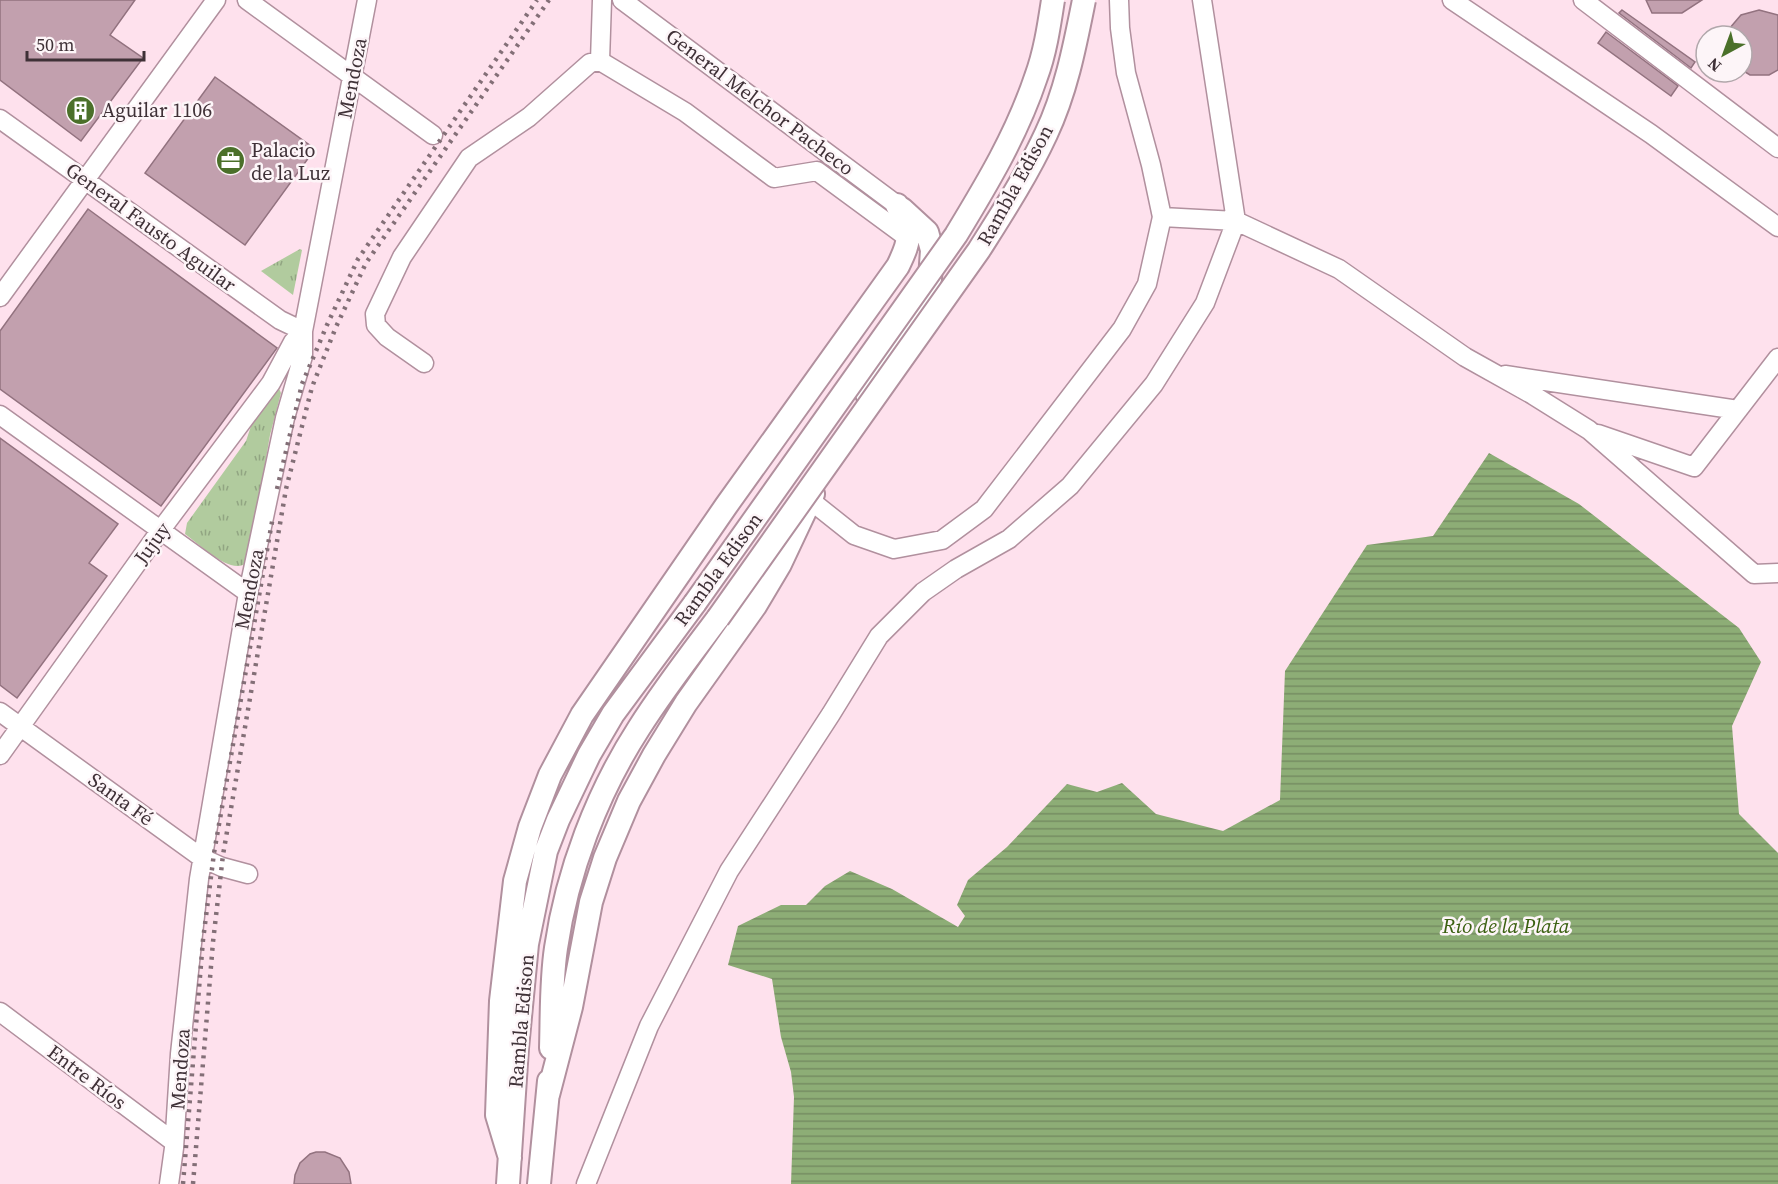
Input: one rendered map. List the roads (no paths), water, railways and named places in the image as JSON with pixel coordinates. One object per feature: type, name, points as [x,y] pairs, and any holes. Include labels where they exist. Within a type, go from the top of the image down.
[{"type":"main road","name":"Rambla Edison","points":[[508,1184],[527,944],[546,851],[558,820],[589,754],[613,714],[695,603],[956,234],[994,174],[1019,122],[1037,75],[1053,0]]},
{"type":"main road","name":"Rambla Edison","points":[[539,1184],[548,1095],[556,950],[565,903],[584,843],[608,785],[637,730],[979,250],[1017,189],[1047,132],[1062,89],[1084,0]]},
{"type":"main road","points":[[510,1158],[497,1115],[501,1001],[515,881],[530,826],[550,775],[582,715],[726,506],[898,266],[908,244],[908,227],[897,205]]},
{"type":"main road","points":[[548,1095],[571,1008],[591,902],[605,858],[629,801],[686,703],[760,597],[780,564],[810,500],[930,279],[932,250],[927,232],[897,205]]},
{"type":"street","points":[[0,297],[216,0]]},
{"type":"street","points":[[247,0],[433,135]]},
{"type":"street","name":"Mendoza","points":[[169,1184],[180,1054],[202,858],[248,593],[285,418],[303,356],[303,331],[320,253],[367,0]]},
{"type":"street","points":[[600,61],[602,0]]},
{"type":"street","name":"General Melchor Pacheco","points":[[622,0],[897,205]]},
{"type":"street","points":[[810,500],[854,535],[894,549],[942,540],[984,509],[1122,329],[1147,284],[1162,217],[1126,73],[1119,0]]},
{"type":"street","points":[[586,1184],[649,1026],[729,871],[879,636],[923,592],[956,569],[1009,539],[1070,486],[1154,384],[1205,303],[1236,220],[1202,0]]},
{"type":"street","points":[[1452,0],[1651,134],[1778,227]]},
{"type":"street","points":[[1583,0],[1778,148]]},
{"type":"street","points":[[424,363],[387,337],[376,325],[375,314],[402,257],[469,158],[529,117],[590,63],[600,61],[685,111],[774,178],[817,171],[908,237]]},
{"type":"street","name":"General Fausto Aguilar","points":[[0,119],[280,320],[303,331]]},
{"type":"street","points":[[1162,217],[1236,220],[1339,269],[1465,357],[1589,430],[1754,574],[1778,573]]},
{"type":"street","name":"Jujuy","points":[[0,755],[160,531],[271,383],[293,342],[303,331]]},
{"type":"street","points":[[1465,357],[1503,375],[1738,410]]},
{"type":"street","points":[[1589,430],[1694,466],[1778,358]]},
{"type":"street","points":[[0,415],[248,593]]},
{"type":"street","points":[[942,540],[956,569]]},
{"type":"street","name":"Santa Fé","points":[[0,712],[202,858],[222,867],[248,874]]},
{"type":"street","name":"Entre Ríos","points":[[0,1012],[174,1142]]},
{"type":"water","name":"Río de la Plata","points":[[1489,453],[1579,504],[1739,628],[1761,662],[1732,726],[1739,814],[1778,853],[1778,1184],[791,1184],[794,1097],[772,979],[728,965],[738,926],[781,905],[806,905],[825,886],[850,871],[892,889],[958,927],[965,916],[957,905],[968,880],[1007,847],[1067,784],[1097,792],[1122,783],[1156,814],[1223,831],[1280,800],[1285,671],[1367,545],[1433,536]]},
{"type":"railway","points":[[277,489],[302,384],[358,259],[537,0]]},
{"type":"railway","points":[[193,1184],[213,942],[223,855],[286,489],[312,387],[336,327],[366,263],[549,0]]},
{"type":"railway","points":[[183,1184],[203,940],[214,853],[273,516]]},
{"type":"place","name":"Aguilar 1106","points":[[81,110]]},
{"type":"place","name":"Palacio de la Luz","points":[[230,161]]}]
